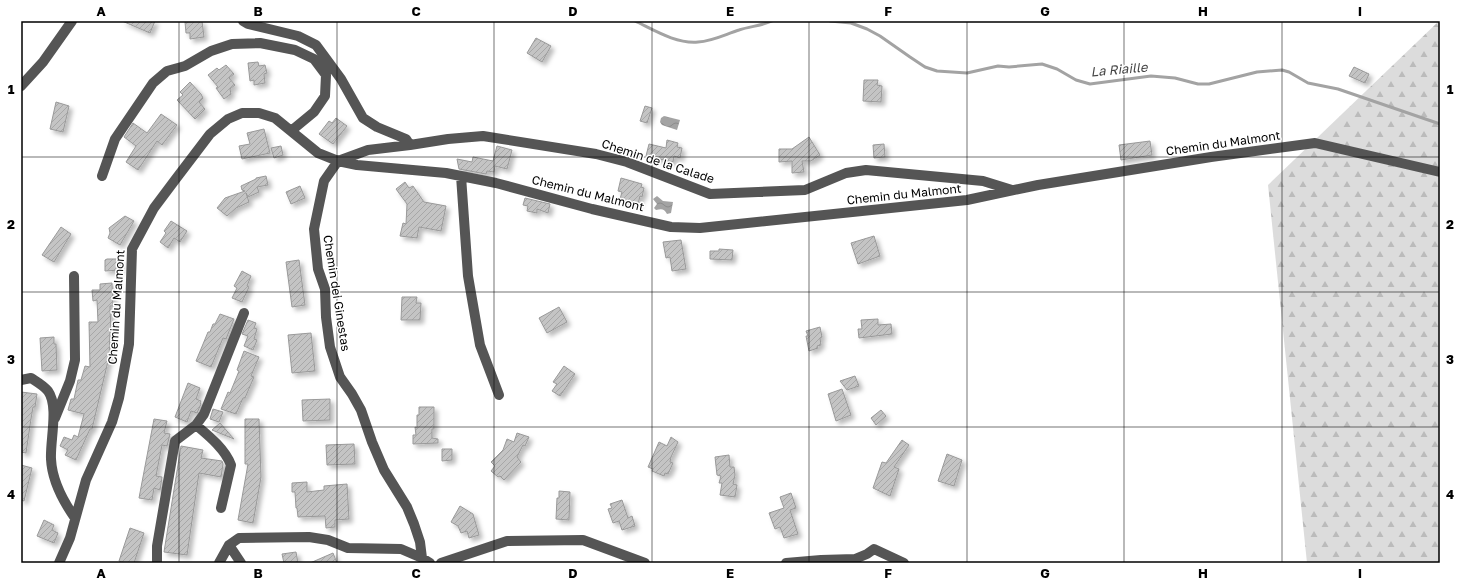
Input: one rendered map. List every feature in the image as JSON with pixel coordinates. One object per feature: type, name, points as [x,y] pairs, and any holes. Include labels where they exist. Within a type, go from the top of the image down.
[{"type":"street","points":[[21,86],[43,62],[72,21]]},
{"type":"street","points":[[243,21],[248,24],[298,36],[316,45],[348,90],[363,118],[377,128],[406,139],[410,145]]},
{"type":"street","points":[[102,176],[115,138],[153,83],[167,71],[185,66],[212,51],[232,44],[260,43],[295,50],[314,59],[326,75],[326,96],[314,112],[291,131]]},
{"type":"street","name":"Chemin du Malmont","points":[[59,563],[70,538],[86,480],[112,422],[119,398],[129,344],[132,249],[154,208],[210,134],[228,119],[242,113],[259,113],[274,118],[318,153],[338,162],[446,173],[496,183],[592,209],[671,227],[700,228],[967,200],[1038,185],[1211,157],[1315,143],[1440,172]]},
{"type":"street","name":"Chemin de la Calade","points":[[338,162],[368,150],[448,139],[483,136],[596,154],[627,162],[710,194],[805,190],[846,173],[866,170],[983,181],[1014,190]]},
{"type":"street","name":"Chemin dei Ginestas","points":[[338,162],[324,181],[314,229],[318,269],[325,289],[326,317],[330,347],[340,377],[361,410],[384,470],[407,507],[426,560]]},
{"type":"street","points":[[461,176],[468,276],[480,344],[499,395]]},
{"type":"street","points":[[52,423],[70,381],[76,360],[74,276]]},
{"type":"street","points":[[156,563],[157,546],[175,441],[196,425],[204,414],[244,313]]},
{"type":"street","points":[[21,380],[31,378],[42,385],[49,393],[53,406],[51,460],[54,477],[64,502],[75,518]]},
{"type":"street","points":[[196,425],[218,446],[228,459],[230,466],[221,508]]},
{"type":"street","points":[[219,563],[229,545],[239,538],[309,537],[328,540],[348,548],[401,549],[426,560]]},
{"type":"street","points":[[440,563],[507,541],[575,540],[583,540],[645,563]]},
{"type":"street","points":[[229,545],[241,563]]},
{"type":"street","points":[[786,563],[821,560],[866,559],[874,549],[904,563]]},
{"type":"green space","points":[[1439,21],[1440,563],[1307,563],[1268,185]]},
{"type":"water","points":[[664,116],[680,120],[677,130],[662,125],[660,122],[661,118]]},
{"type":"water","points":[[657,196],[663,201],[673,202],[671,213],[667,214],[664,210],[656,210],[654,208],[657,204],[653,199]]},
{"type":"building","points":[[122,21],[155,21],[150,33]]},
{"type":"building","points":[[202,21],[204,37],[190,39],[190,33],[186,33],[185,22]]},
{"type":"building","points":[[536,38],[551,46],[542,62],[527,53]]},
{"type":"building","points":[[258,62],[259,66],[265,65],[267,73],[264,74],[265,83],[254,85],[254,80],[250,81],[248,63]]},
{"type":"building","points":[[226,65],[234,74],[229,78],[235,85],[230,89],[231,94],[224,99],[216,88],[218,87],[208,75],[217,68],[219,70]]},
{"type":"building","points":[[1354,67],[1369,74],[1365,83],[1349,76]]},
{"type":"building","points":[[864,80],[878,80],[877,85],[882,86],[881,102],[863,101]]},
{"type":"building","points":[[190,82],[201,94],[203,98],[199,102],[205,109],[195,119],[177,100],[183,95],[180,92]]},
{"type":"building","points":[[56,102],[69,106],[63,132],[50,129]]},
{"type":"building","points":[[645,106],[652,108],[647,123],[640,121]]},
{"type":"building","points":[[161,114],[177,125],[162,145],[157,141],[138,170],[126,162],[136,146],[124,137],[133,123],[147,133]]},
{"type":"building","points":[[336,118],[347,126],[333,144],[319,134],[329,121],[332,123]]},
{"type":"building","points":[[264,129],[270,153],[242,159],[239,146],[250,144],[247,133]]},
{"type":"building","points":[[809,137],[820,155],[811,161],[802,161],[804,172],[792,173],[792,161],[779,162],[779,149],[792,149]]},
{"type":"building","points":[[667,140],[678,143],[677,147],[682,148],[680,158],[674,156],[673,162],[646,156],[649,144],[666,148]]},
{"type":"building","points":[[1150,141],[1152,155],[1121,160],[1119,145]]},
{"type":"building","points":[[884,144],[885,157],[874,158],[873,145]]},
{"type":"building","points":[[281,146],[283,155],[274,158],[271,148]]},
{"type":"building","points":[[497,146],[512,150],[507,169],[495,166],[494,172],[487,171],[486,174],[459,169],[457,159],[472,162],[473,157],[493,161]]},
{"type":"building","points":[[266,176],[268,185],[257,187],[259,192],[248,197],[246,193],[249,202],[236,208],[227,216],[217,208],[225,198],[245,191],[242,190],[241,186],[256,178]]},
{"type":"building","points":[[621,178],[642,184],[641,187],[644,188],[642,197],[640,196],[638,204],[620,199],[622,192],[618,191]]},
{"type":"building","points":[[405,182],[409,188],[413,186],[424,202],[446,206],[441,231],[419,227],[417,238],[400,236],[403,223],[406,224],[407,204],[396,189]]},
{"type":"building","points":[[300,186],[305,198],[291,204],[286,192]]},
{"type":"building","points":[[525,198],[550,204],[548,213],[537,209],[537,213],[527,211],[528,206],[523,205]]},
{"type":"building","points":[[125,216],[134,221],[120,245],[108,238],[110,233],[109,228]]},
{"type":"building","points":[[171,221],[187,231],[180,242],[174,238],[168,248],[160,242],[166,233],[164,231]]},
{"type":"building","points":[[61,227],[71,234],[54,262],[42,255]]},
{"type":"building","points":[[874,236],[880,256],[858,264],[851,243]]},
{"type":"building","points":[[681,240],[686,269],[672,271],[670,257],[666,258],[663,242]]},
{"type":"building","points":[[719,249],[733,250],[732,260],[710,259],[710,251],[719,251]]},
{"type":"building","points":[[120,259],[120,270],[105,271],[105,260]]},
{"type":"building","points":[[299,260],[305,305],[292,307],[286,262]]},
{"type":"building","points":[[242,271],[251,276],[247,286],[249,287],[242,302],[232,298],[237,288],[234,286]]},
{"type":"building","points":[[112,283],[113,306],[110,306],[111,332],[109,361],[92,429],[90,429],[76,460],[65,455],[68,450],[60,446],[64,437],[72,440],[74,435],[78,437],[84,414],[68,410],[71,399],[74,399],[78,380],[81,380],[85,366],[90,367],[89,322],[98,322],[97,300],[93,301],[92,290],[100,290],[100,284]]},
{"type":"building","points":[[402,297],[417,297],[416,303],[421,303],[420,320],[401,320]]},
{"type":"building","points":[[559,307],[567,322],[547,333],[539,318]]},
{"type":"building","points":[[220,314],[234,319],[226,339],[223,338],[211,367],[196,361],[208,332],[210,332],[213,324],[215,324]]},
{"type":"building","points":[[878,319],[878,325],[891,324],[892,334],[859,338],[858,329],[862,329],[861,320]]},
{"type":"building","points":[[248,320],[256,323],[254,328],[257,329],[254,339],[257,340],[253,350],[244,346],[248,336],[242,334]]},
{"type":"building","points":[[820,327],[822,337],[820,338],[821,345],[817,346],[818,348],[809,351],[806,336],[808,336],[806,331]]},
{"type":"building","points":[[311,333],[315,371],[292,373],[288,335]]},
{"type":"building","points":[[54,337],[54,344],[56,344],[57,370],[42,371],[40,338]]},
{"type":"building","points":[[244,351],[259,357],[251,376],[254,377],[236,414],[221,409],[228,392],[230,393],[239,371],[237,370]]},
{"type":"building","points":[[564,366],[575,374],[560,396],[552,391],[557,384],[553,382]]},
{"type":"building","points":[[855,376],[859,386],[847,390],[840,381]]},
{"type":"building","points":[[188,383],[200,388],[196,399],[201,401],[201,404],[197,413],[191,411],[187,422],[175,417]]},
{"type":"building","points":[[842,389],[851,415],[836,421],[828,394]]},
{"type":"building","points":[[21,392],[37,394],[35,407],[33,407],[26,453],[21,452]]},
{"type":"building","points":[[330,399],[330,420],[303,421],[302,400]]},
{"type":"building","points":[[419,407],[434,407],[434,429],[432,429],[432,438],[438,439],[438,443],[413,444],[413,435],[416,435],[415,427],[417,428],[417,415],[419,415]]},
{"type":"building","points":[[213,409],[223,412],[219,422],[210,419]]},
{"type":"building","points":[[881,410],[886,416],[876,425],[871,418]]},
{"type":"building","points":[[154,419],[167,421],[164,433],[170,434],[167,446],[162,445],[156,476],[162,477],[160,490],[154,488],[152,500],[139,498]]},
{"type":"building","points":[[245,419],[259,419],[261,477],[253,523],[238,520],[248,464],[245,464]]},
{"type":"building","points":[[220,423],[234,439],[212,430]]},
{"type":"building","points":[[517,433],[529,437],[525,446],[523,445],[517,457],[521,462],[504,480],[491,471],[495,466],[491,462],[503,450],[507,439],[514,442]]},
{"type":"building","points":[[671,437],[678,442],[671,457],[670,462],[673,463],[668,474],[665,473],[664,476],[652,471],[653,469],[648,467],[659,442],[667,446]]},
{"type":"building","points":[[902,440],[909,445],[894,467],[899,469],[890,496],[873,488],[882,462],[886,463]]},
{"type":"building","points":[[354,444],[355,464],[327,465],[326,445]]},
{"type":"building","points":[[181,446],[203,450],[201,458],[222,461],[223,464],[221,477],[199,473],[187,555],[164,552]]},
{"type":"building","points":[[442,449],[452,449],[452,460],[442,461]]},
{"type":"building","points":[[947,454],[962,460],[954,486],[938,481]]},
{"type":"building","points":[[729,455],[730,467],[734,467],[735,475],[733,484],[737,485],[735,497],[720,495],[722,483],[719,483],[721,476],[717,475],[715,457]]},
{"type":"building","points":[[21,465],[32,468],[24,501],[21,500]]},
{"type":"building","points":[[307,482],[307,492],[324,490],[324,486],[347,484],[349,519],[335,520],[335,527],[326,528],[325,516],[298,517],[295,492],[292,492],[292,483]]},
{"type":"building","points":[[559,491],[570,492],[569,520],[556,519],[557,498],[559,498]]},
{"type":"building","points":[[791,493],[796,508],[790,510],[798,534],[784,538],[780,527],[775,529],[769,513],[784,508],[780,497]]},
{"type":"building","points":[[622,500],[628,518],[632,516],[635,526],[622,530],[619,521],[613,523],[608,509],[612,508],[610,504]]},
{"type":"building","points":[[460,506],[473,514],[479,535],[469,538],[467,531],[461,533],[458,526],[451,522]]},
{"type":"building","points":[[44,520],[54,525],[52,530],[58,533],[54,543],[37,536]]},
{"type":"building","points":[[130,528],[144,533],[134,563],[125,563],[119,561]]},
{"type":"building","points":[[296,552],[298,563],[284,563],[282,554]]},
{"type":"building","points":[[333,553],[337,563],[310,563]]},
{"type":"waterway","name":"La Riaille","points":[[635,21],[665,36],[690,42],[709,40],[772,21]]},
{"type":"waterway","name":"La Riaille","points":[[830,21],[851,23],[867,29],[880,36],[925,67],[937,71],[967,73],[998,66],[1009,67],[1042,64],[1057,69],[1076,80],[1090,84],[1151,76],[1175,78],[1198,84],[1209,84],[1257,72],[1282,70],[1289,72],[1308,83],[1338,89],[1440,124]]}]
